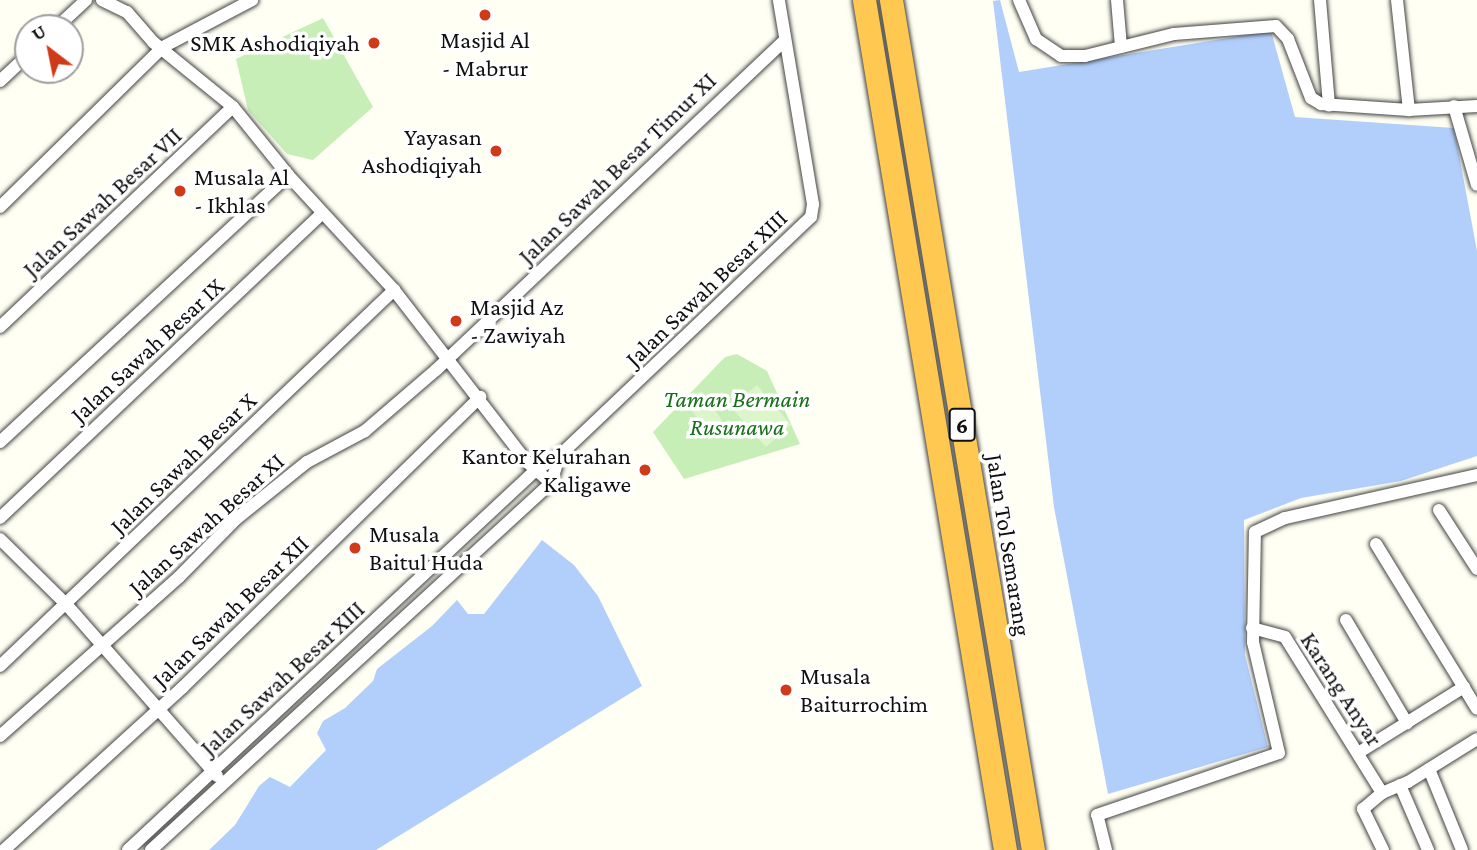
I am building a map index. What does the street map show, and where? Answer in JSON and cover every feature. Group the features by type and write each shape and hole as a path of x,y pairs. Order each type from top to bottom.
{"highway":[{"name":"6","path":"864,0 1005,850"},
{"name":"Jalan Tol Semarang","path":"891,0 1033,850"}],"street":[{"path":"71,14 86,0"},
{"path":"102,0 127,12 233,107 288,175 394,290 532,465 551,483"},
{"path":"0,206 163,47 251,0"},
{"path":"779,0 785,40"},
{"path":"1019,0 1036,39 1061,56 1121,47 1174,34 1276,26 1288,39 1311,98 1329,106 1409,110 1477,106"},
{"path":"1117,0 1121,47"},
{"path":"1320,0 1329,106"},
{"path":"1397,0 1409,110"},
{"name":"Jalan Sawah Besar XIII","path":"146,847 212,771 532,465 559,456 811,216 813,204 785,40"},
{"name":"Jalan Sawah Besar Timur XI","path":"449,357 785,40"},
{"path":"0,81 14,68"},
{"path":"1454,106 1477,185"},
{"name":"Jalan Sawah Besar VII","path":"0,327 233,107"},
{"path":"0,442 288,175"},
{"name":"Jalan Sawah Besar IX","path":"0,518 322,213"},
{"name":"Jalan Sawah Besar X","path":"0,666 394,290"},
{"name":"Jalan Sawah Besar XI","path":"0,736 179,577 236,519 307,463 365,431 449,357"},
{"name":"Jalan Sawah Besar XII","path":"4,850 157,710 481,397"},
{"name":"Jalan Sawah Besar XIII","path":"128,850 146,847 223,783 551,483 559,456"},
{"path":"1106,850 1097,815 1279,753 1252,628 1253,541 1263,526 1477,475"},
{"path":"1439,510 1477,569"},
{"path":"0,539 66,604 100,646 223,783"},
{"path":"1376,544 1477,709"},
{"path":"1346,620 1407,723"},
{"name":"Karang Anyar","path":"1252,628 1284,636 1382,793"},
{"path":"1358,754 1464,687"},
{"path":"1383,850 1363,809 1382,793 1429,769 1477,739"},
{"path":"1429,769 1462,850"},
{"path":"1400,785 1428,850"}],"green space":[{"path":"323,18 373,107 313,160 287,154 248,110 236,59"},
{"name":"Taman Bermain Rusunawa","path":"737,354 767,371 800,444 684,479 653,432 725,357"},
{"path":"757,385 791,425 766,447 731,407"},
{"path":"701,391 722,420 707,431 686,403"}],"water":[{"path":"1000,0 1019,72 1271,31 1295,117 1454,128 1477,251 1477,456 1401,481 1301,498 1244,520 1245,655 1268,747 1108,794 1054,507 993,1"},
{"path":"542,540 574,565 598,596 642,686 376,850 209,850 235,825 259,786 270,777 290,787 326,750 317,733 323,721 345,708 373,681 377,669 432,626 457,600 468,614 484,614"}],"place":[{"name":"Masjid Al - Mabrur","path":"485,15"},
{"name":"SMK Ashodiqiyah","path":"374,43"},
{"name":"Yayasan Ashodiqiyah","path":"496,151"},
{"name":"Musala Al - Ikhlas","path":"180,191"},
{"name":"Masjid Az - Zawiyah","path":"456,321"},
{"name":"Kantor Kelurahan Kaligawe","path":"645,470"},
{"name":"Musala Baitul Huda","path":"355,548"},
{"name":"Musala Baiturrochim","path":"786,690"}]}
